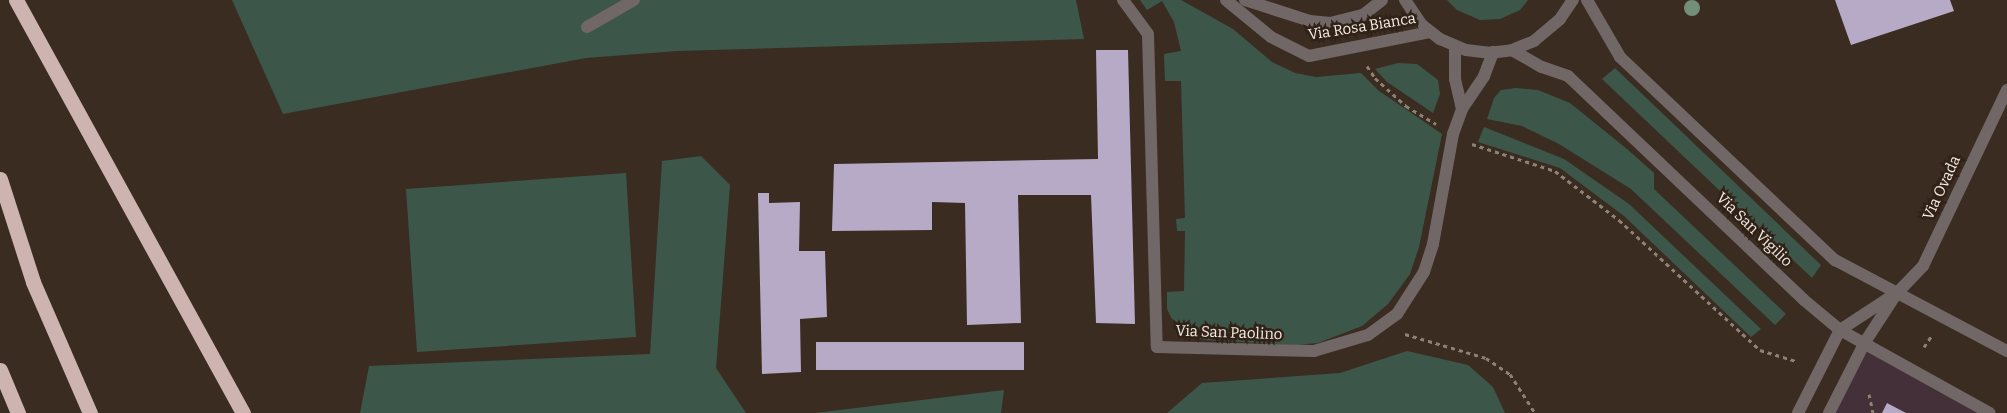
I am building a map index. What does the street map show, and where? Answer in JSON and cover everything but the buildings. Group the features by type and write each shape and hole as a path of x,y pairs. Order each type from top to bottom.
{"highway":[{"path":"16,0 243,413"},
{"path":"0,180 33,282 90,413"},
{"path":"0,370 18,413"}],"street":[{"path":"587,27 634,0"},
{"name":"Via San Paolino","path":"1123,0 1148,34 1157,347 1314,351 1368,335 1397,314 1424,272 1433,244 1453,134 1462,109 1484,76 1493,52"},
{"name":"Via Rosa Bianca","path":"1226,0 1271,37 1309,56 1430,32"},
{"name":"Via Rosa Bianca","path":"1245,0 1310,21 1330,23 1363,15 1382,0"},
{"path":"1405,0 1430,32 1455,47 1493,52 1512,50 1543,35 1560,19 1573,0"},
{"path":"1587,0 1620,58 1835,260 2007,351"},
{"path":"1455,47 1456,79 1462,109"},
{"name":"Via San Vigilio","path":"1512,50 1542,67 1568,76 1804,300 1840,330 1865,342 1990,413"},
{"name":"Via Ovada","path":"1896,293 1923,266 2007,90"},
{"path":"1798,413 1840,330 1896,293"},
{"path":"1829,413 1865,342 1896,293"}],"path":[{"path":"1368,66 1375,78 1406,106 1442,128"},
{"path":"1476,147 1555,171 1620,220 1760,350 1796,361"},
{"path":"1381,326 1486,358 1510,374 1535,413"},
{"path":"1924,347 1932,335"},
{"path":"1870,394 1873,413"}],"shaded area":[{"path":"1865,342 1990,413 1829,413"}],"green space":[{"path":"232,0 1076,0 1084,39 677,51 586,58 283,114"},
{"path":"1140,0 1181,0 1233,29 1272,62 1295,73 1316,77 1361,73 1379,91 1442,134 1419,247 1410,274 1388,304 1362,326 1318,343 1296,345 1205,340 1184,335 1174,323 1167,309 1167,292 1184,291 1185,231 1177,231 1176,219 1185,218 1181,81 1165,81 1164,54 1181,51 1174,22 1162,1 1147,10"},
{"path":"1447,0 1528,0 1520,10 1500,19 1480,20 1457,10"},
{"path":"1398,63 1417,64 1438,80 1440,94 1433,113 1387,82 1375,69"},
{"path":"1615,68 1821,265 1812,278 1602,79"},
{"path":"1516,88 1538,90 1570,103 1627,149 1654,173 1654,189 1786,314 1775,325 1631,189 1559,144 1522,126 1487,119 1494,98 1501,90"},
{"path":"1484,127 1564,159 1629,204 1761,329 1751,337 1624,216 1560,168 1478,142"},
{"path":"701,156 730,185 716,368 746,413 360,413 369,366 650,354 662,161"},
{"path":"626,173 636,337 417,352 406,189"},
{"path":"1407,351 1468,365 1493,387 1505,413 1167,413 1202,383 1340,373"},
{"path":"1004,390 1001,413 815,413"}]}
